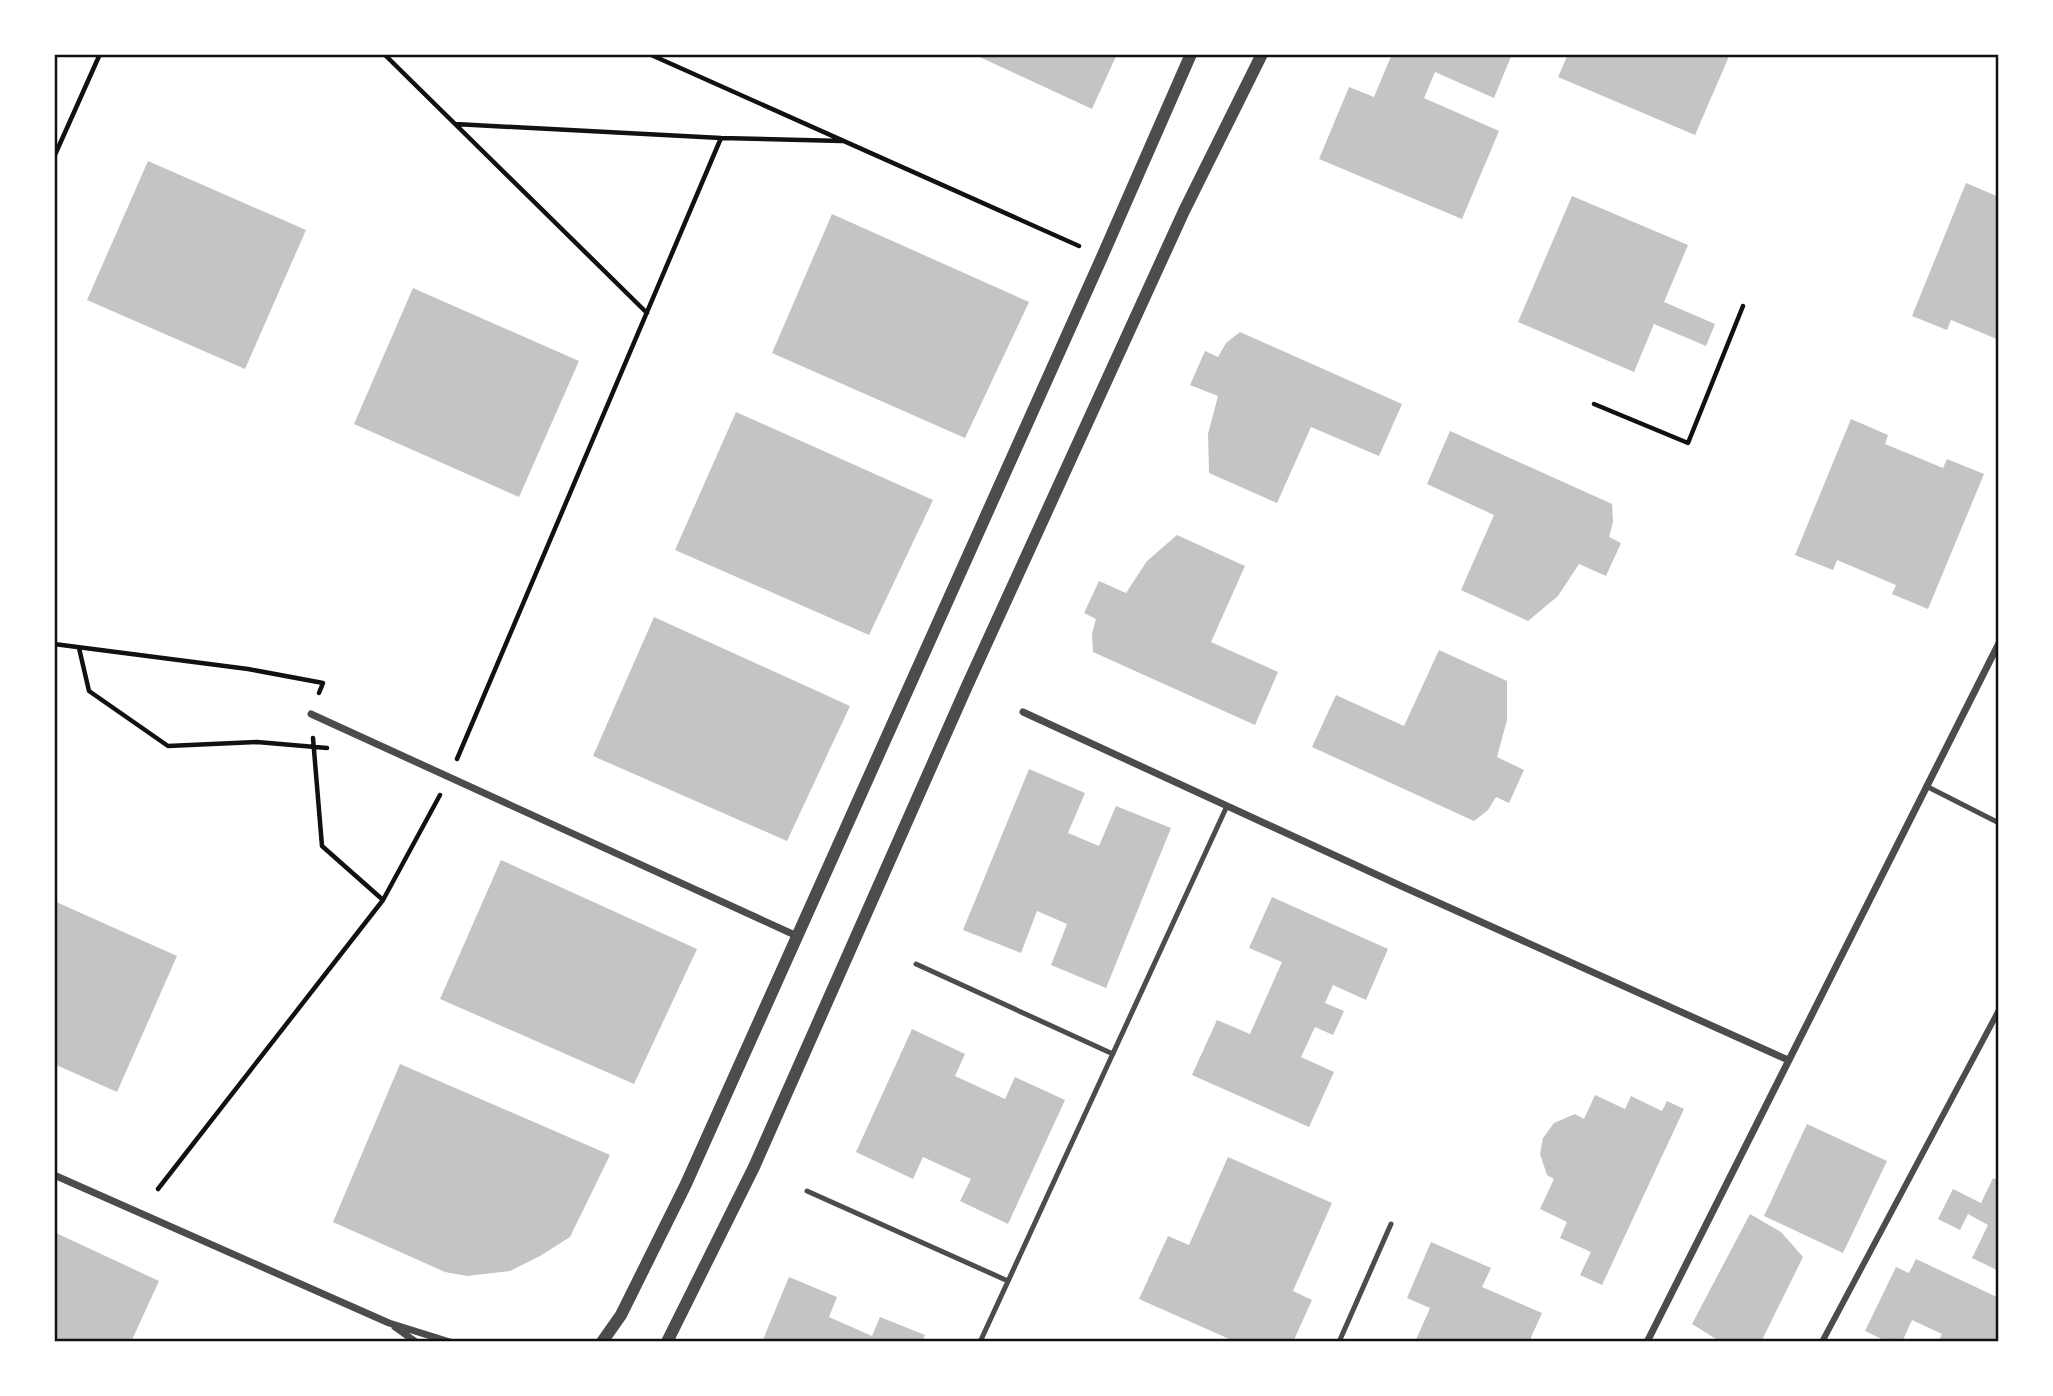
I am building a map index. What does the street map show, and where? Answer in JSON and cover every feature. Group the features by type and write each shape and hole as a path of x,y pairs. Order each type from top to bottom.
{"street":[{"path":"602,1342 621,1315 686,1184 1191,54"},
{"path":"667,1342 754,1167 973,674 1150,286 1262,54"},
{"path":"1647,1342 1999,643"},
{"path":"1023,712 1788,1060"},
{"path":"311,714 797,936"},
{"path":"1822,1342 1999,1010"},
{"path":"54,1175 388,1323 450,1342"},
{"path":"388,1323 416,1342"}],"lane":[{"path":"1926,786 1999,822"},
{"path":"980,1342 1227,806"},
{"path":"916,964 1113,1054"},
{"path":"807,1191 1008,1281"},
{"path":"1339,1342 1391,1224"}],"path":[{"path":"54,157 100,54"},
{"path":"384,54 647,313"},
{"path":"649,54 1102,257"},
{"path":"455,124 847,142"},
{"path":"158,1189 383,900 450,776 721,138"},
{"path":"1594,404 1688,443 1743,306"},
{"path":"54,644 248,669 323,683 311,714 321,846 383,900"},
{"path":"79,648 89,691 168,746 257,743 338,749"}],"building":[{"path":"973,54 1117,54 1092,109"},
{"path":"1392,54 1512,54 1494,98 1435,72 1424,98 1499,131 1462,219 1319,159 1349,87 1374,97"},
{"path":"1568,54 1730,54 1695,135 1558,77"},
{"path":"148,161 306,230 245,369 87,300"},
{"path":"1966,183 1999,197 1999,340 1951,320 1947,330 1912,316"},
{"path":"1572,196 1688,245 1664,302 1715,324 1706,346 1654,324 1634,372 1518,322"},
{"path":"832,214 1029,302 965,438 772,353"},
{"path":"413,288 579,361 519,497 354,424"},
{"path":"1240,332 1402,404 1379,456 1311,427 1277,503 1209,473 1208,434 1218,396 1190,385 1205,351 1218,357 1226,343"},
{"path":"736,412 933,500 869,635 675,550"},
{"path":"1851,419 1888,435 1885,444 1943,468 1947,459 1984,474 1928,609 1892,594 1896,585 1837,560 1833,570 1795,555"},
{"path":"1450,431 1612,504 1613,522 1609,537 1621,543 1606,576 1579,564 1558,596 1528,621 1461,590 1494,515 1427,484"},
{"path":"1177,535 1245,566 1211,642 1278,672 1255,725 1093,652 1092,634 1096,619 1084,613 1099,581 1126,593 1147,561"},
{"path":"654,617 850,706 787,841 593,756"},
{"path":"1439,650 1507,681 1507,720 1497,757 1524,770 1509,803 1496,797 1488,810 1474,821 1312,747 1336,695 1404,726"},
{"path":"1029,769 1085,793 1068,833 1099,846 1116,806 1171,828 1106,988 1051,965 1067,924 1037,911 1021,953 963,930"},
{"path":"501,860 697,949 634,1084 440,999"},
{"path":"1272,897 1388,949 1366,1000 1333,985 1325,1003 1344,1011 1333,1035 1315,1027 1301,1057 1334,1072 1309,1127 1192,1075 1217,1020 1250,1034 1282,962 1249,948"},
{"path":"54,901 177,956 117,1092 54,1064"},
{"path":"912,1029 965,1054 955,1076 1005,1099 1015,1077 1065,1100 1008,1224 960,1201 971,1179 923,1157 913,1179 856,1152"},
{"path":"400,1064 610,1155 570,1237 510,1271 467,1276 445,1272 333,1222"},
{"path":"1595,1095 1625,1109 1631,1096 1662,1111 1667,1101 1684,1109 1602,1285 1580,1275 1591,1252 1560,1238 1567,1222 1540,1209 1554,1179 1547,1175 1540,1154 1543,1138 1554,1123 1575,1114 1584,1119"},
{"path":"1807,1124 1887,1161 1843,1253 1764,1216"},
{"path":"1228,1157 1332,1203 1293,1291 1312,1300 1293,1342 1236,1342 1139,1299 1168,1236 1189,1245"},
{"path":"1993,1178 1999,1181 1999,1271 1972,1258 1988,1225 1968,1214 1960,1230 1938,1219 1953,1189 1981,1203"},
{"path":"1750,1214 1781,1232 1803,1257 1761,1342 1721,1342 1692,1324"},
{"path":"54,1232 159,1281 131,1342 54,1342"},
{"path":"1431,1242 1491,1268 1482,1287 1542,1313 1529,1342 1415,1342 1430,1308 1407,1298"},
{"path":"1916,1259 1999,1298 1999,1342 1938,1342 1942,1334 1912,1320 1902,1342 1888,1342 1865,1331 1896,1267 1909,1273"},
{"path":"789,1277 837,1297 829,1317 872,1336 880,1317 925,1335 922,1342 762,1342"}]}
